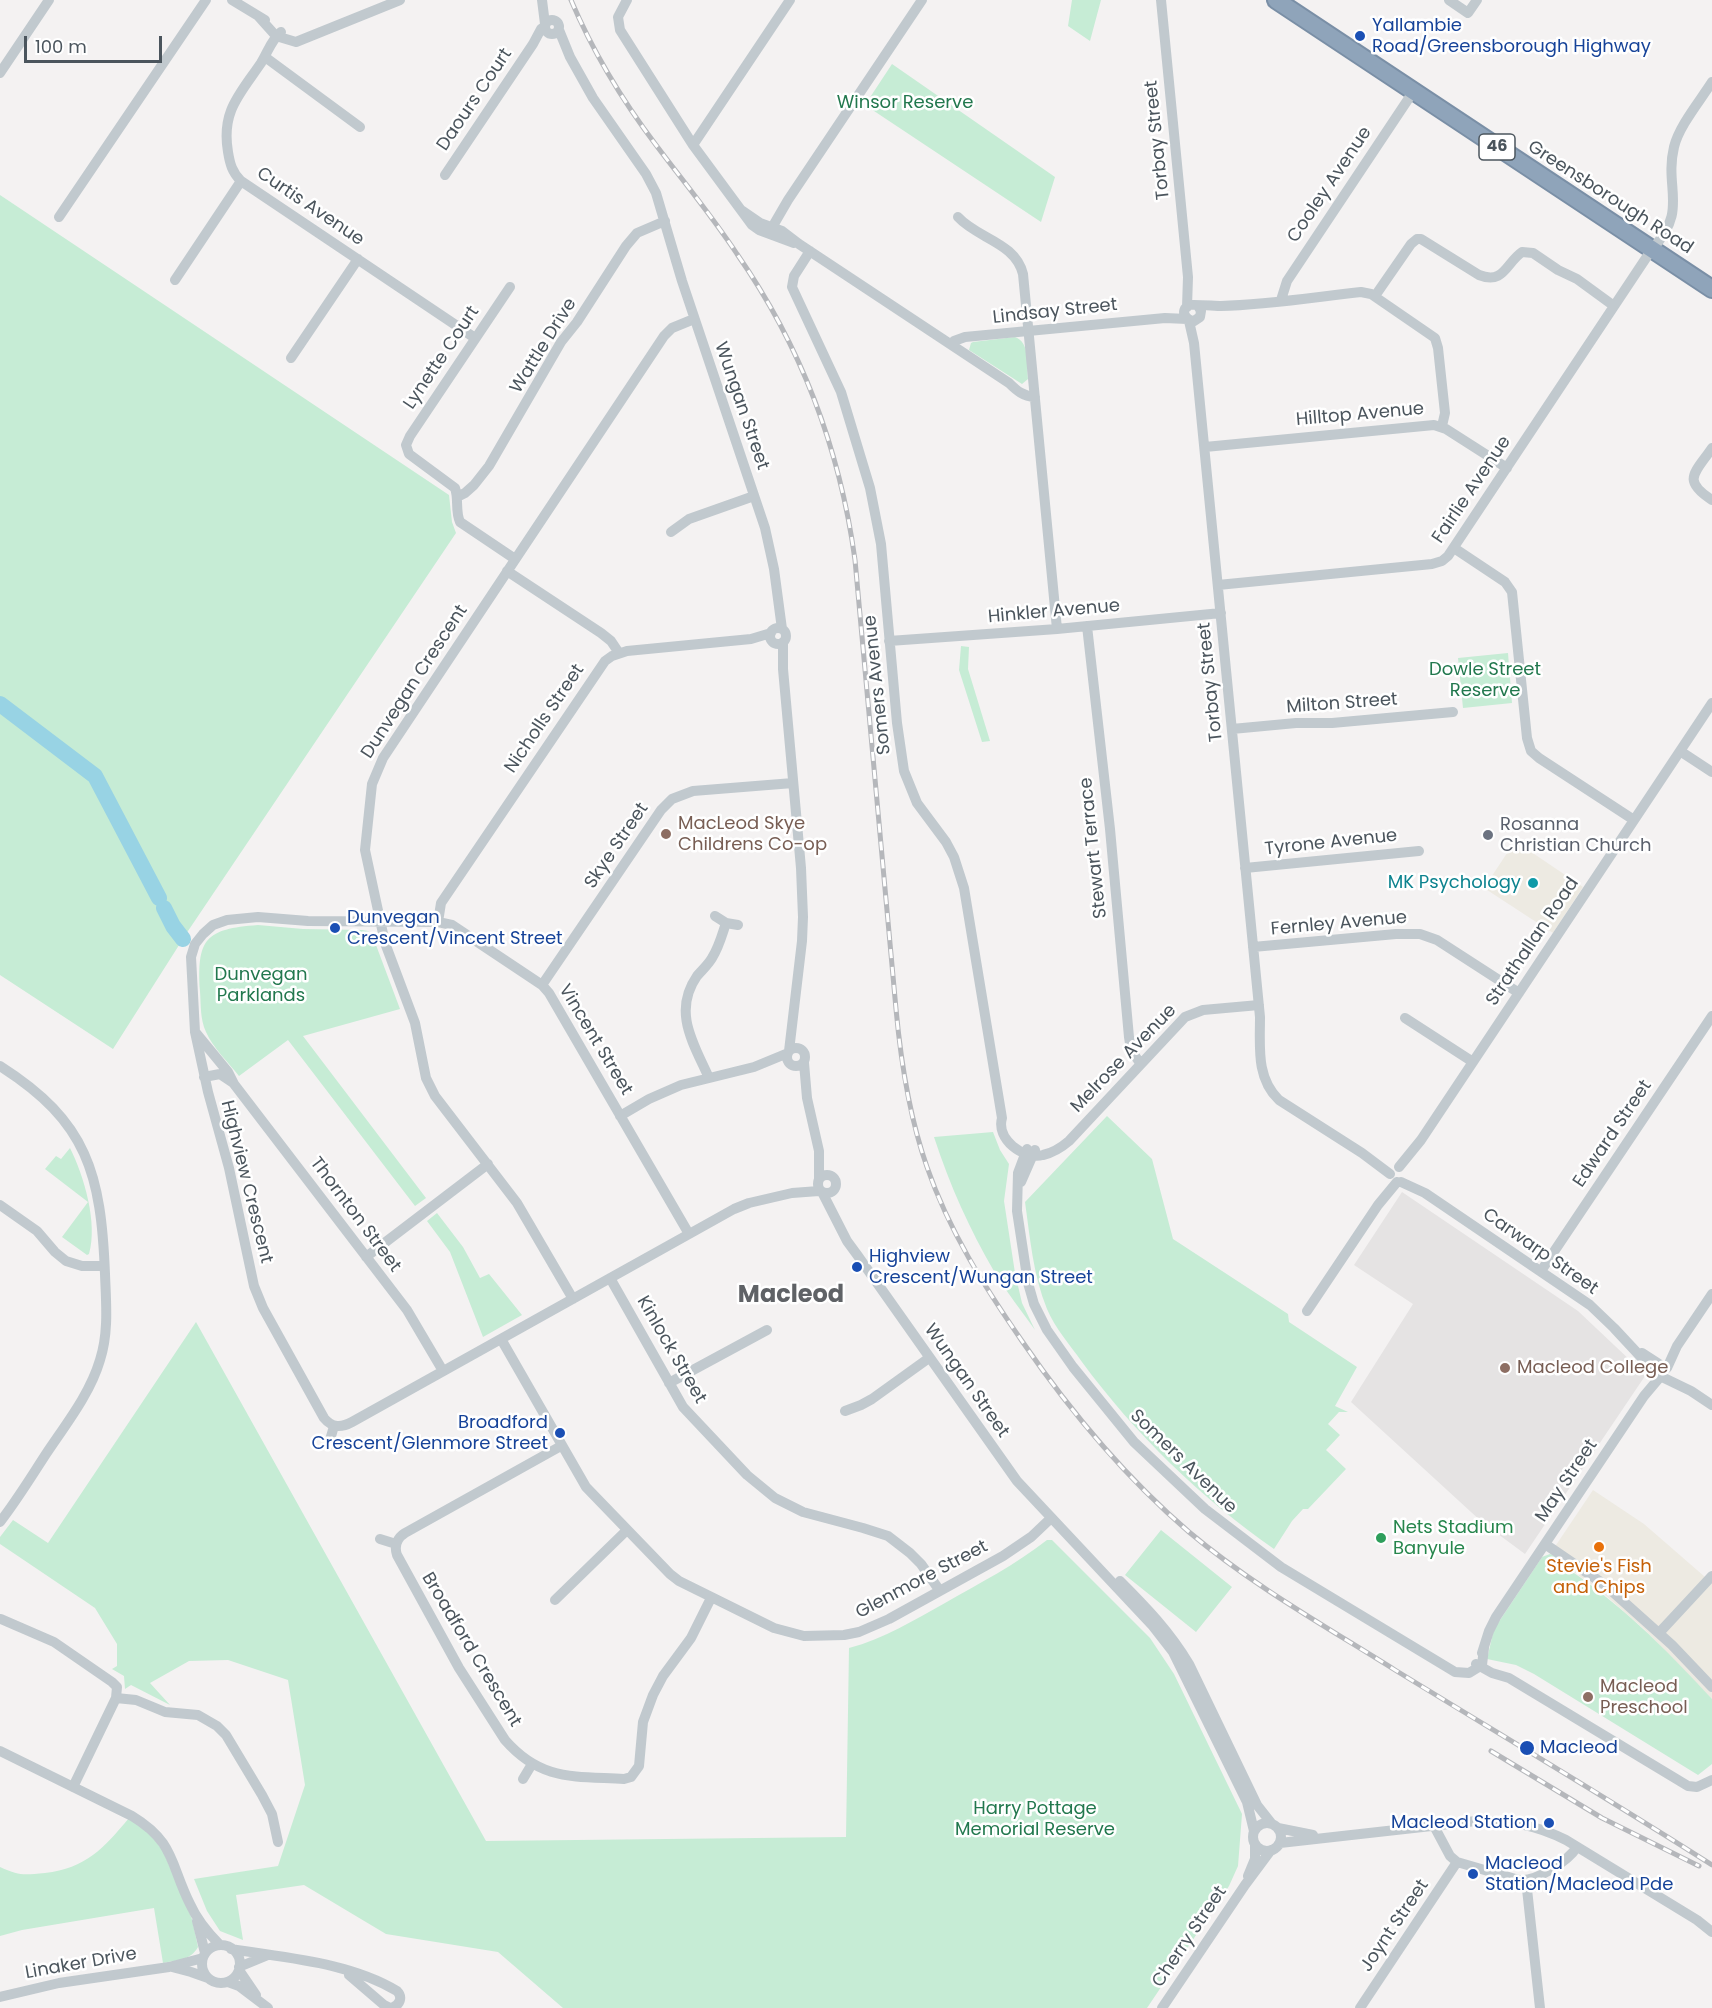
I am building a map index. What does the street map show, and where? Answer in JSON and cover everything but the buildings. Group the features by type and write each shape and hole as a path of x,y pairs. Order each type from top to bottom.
{"highway":[{"name":"Greensborough Road","path":"1276,0 1712,289"}],"street":[{"path":"0,73 48,0"},
{"path":"59,217 206,0"},
{"path":"232,0 248,4 259,17 271,23 279,35 308,37 400,0"},
{"name":"Wungan Street","path":"543,0 550,28 570,57 606,119 646,174 656,193 694,319 770,546 777,602 776,636 783,669 801,868 803,917 790,1059 807,1098"},
{"path":"627,0 618,17 620,30 693,145 752,225 771,230 799,244 1009,383 1034,392"},
{"path":"693,145 790,0"},
{"path":"771,230 788,200 922,0"},
{"name":"Torbay Street","path":"1161,0 1245,868 1260,1017 1269,1080"},
{"path":"1449,0 1468,13 1477,0"},
{"name":"Daours Court","path":"445,175 533,44 550,28"},
{"name":"Curtis Avenue","path":"279,35 236,100 226,124 230,165 236,176 476,338"},
{"path":"265,57 360,127"},
{"name":"Fairlie Avenue","path":"1218,585 1432,564 1445,559 1614,306 1666,233 1673,213 1674,147 1678,136 1712,82"},
{"name":"Cooley Avenue","path":"1281,300 1287,281 1413,92"},
{"path":"175,280 241,181"},
{"path":"958,217 964,224 998,242 1016,258 1023,274 1057,629"},
{"name":"Wattle Drive","path":"457,496 465,493 474,485 489,466 561,342 577,322 626,246 637,233 665,221"},
{"path":"1442,426 1444,412 1435,338 1375,296 1411,244 1417,239 1475,273 1490,278 1497,277 1504,272 1522,252 1533,253 1558,270 1583,282 1614,306"},
{"name":"Somers Avenue","path":"810,252 792,279 792,287 841,392 861,454 878,528 897,723 904,771 917,803 946,842 954,857 964,888 1002,1118 1012,1136 1030,1151 1018,1188 1017,1211 1028,1283 1034,1305 1047,1330 1073,1367 1134,1442 1188,1494 1266,1556 1448,1668 1479,1666"},
{"path":"291,358 358,259"},
{"name":"Lynette Court","path":"457,496 452,484 414,458 407,448 410,436 510,287"},
{"name":"Lindsay Street","path":"951,344 965,338 1165,318 1223,306 1361,292 1375,296"},
{"name":"Dunvegan Crescent","path":"573,1299 525,1215 435,1096 426,1078 415,1023 380,921 368,869 365,842 374,775 383,758 664,336 672,328 694,319"},
{"name":"Hilltop Avenue","path":"1204,447 1430,425 1442,426 1507,468"},
{"path":"1712,448 1694,479 1696,489 1712,500"},
{"path":"457,496 457,516 460,522 515,559"},
{"path":"671,532 689,519 754,496"},
{"path":"1454,548 1511,588 1527,738 1531,751 1634,820"},
{"path":"507,571 601,633 611,641 619,653 776,636"},
{"name":"Hinkler Avenue","path":"890,641 1057,629 1221,613"},
{"name":"Stewart Terrace","path":"1087,626 1111,841 1129,1037 1131,1050 1140,1063"},
{"name":"Nicholls Street","path":"438,922 441,903 595,674 605,661 619,653"},
{"name":"Strathallan Road","path":"1307,1311 1712,703"},
{"name":"Milton Street","path":"1232,729 1454,712"},
{"path":"1680,751 1712,772"},
{"name":"Skye Street","path":"542,986 661,810 672,799 693,791 793,783"},
{"name":"Tyrone Avenue","path":"1245,868 1419,851"},
{"path":"714,916 726,923 738,925"},
{"name":"Vincent Street","path":"207,929 227,920 258,917 300,921 438,922 452,926 542,986 553,999 689,1234"},
{"path":"709,1078 688,1031 686,1006 692,984 716,952 726,923"},
{"name":"Highview Crescent","path":"207,929 195,944 191,957 195,1032 257,1294 324,1418 334,1426"},
{"name":"Fernley Avenue","path":"1253,947 1396,934 1420,934 1445,945 1519,993"},
{"name":"Melrose Avenue","path":"1030,1151 1056,1149 1069,1141 1140,1063 1191,1014 1203,1010 1259,1005"},
{"name":"Edward Street","path":"1541,1271 1712,1016"},
{"path":"1405,1018 1473,1062"},
{"name":"Wungan Street","path":"792,1020 806,1057 804,1062 807,1098 819,1151 819,1186 839,1225 858,1256 1017,1481 1152,1624 1173,1652 1247,1802 1254,1831"},
{"name":"Thornton Street","path":"195,1032 228,1072 234,1084 412,1318 443,1371"},
{"path":"620,1116 667,1090 790,1059 797,1048 802,1050"},
{"path":"202,1062 216,1057"},
{"path":"790,1059 797,1067 804,1062"},
{"path":"0,1066 48,1101 76,1136 88,1163 100,1211 105,1332 101,1358 92,1381 0,1522"},
{"path":"204,1077 220,1074 234,1084"},
{"name":"Carwarp Street","path":"1269,1080 1287,1097 1590,1305 1631,1346 1660,1370 1712,1405"},
{"name":"Wungan Street","path":"819,1151 832,1176"},
{"path":"366,1257 488,1164"},
{"path":"824,1175 832,1176 836,1184 834,1190 827,1194 819,1186 824,1175"},
{"path":"330,1440 334,1426 344,1426 352,1422 741,1205 819,1186"},
{"name":"Wungan Street","path":"834,1190 839,1225"},
{"path":"0,1205 37,1231 66,1261 82,1266 104,1266"},
{"name":"Kinlock Street","path":"610,1278 680,1402 692,1418 761,1488 803,1512 870,1529 888,1536 916,1559 940,1591"},
{"name":"May Street","path":"1479,1666 1489,1631 1496,1617 1712,1294"},
{"path":"669,1383 767,1330"},
{"name":"Glenmore Street","path":"501,1339 586,1487 670,1574 693,1589 774,1628 815,1637 844,1635 872,1627 1017,1548 1051,1518"},
{"path":"845,1410 872,1399 929,1358"},
{"path":"381,1539 396,1544 405,1533 561,1446"},
{"path":"555,1600 627,1530"},
{"name":"Broadford Crescent","path":"396,1544 397,1556 474,1692 505,1740 532,1764 550,1773 563,1776 624,1779 635,1774 639,1766 643,1722 652,1695 691,1638 711,1598"},
{"path":"1545,1544 1605,1584 1659,1633 1712,1687"},
{"name":"Wungan Street","path":"1079,1546 1119,1580 1156,1618 1178,1645 1257,1805 1275,1826"},
{"path":"1659,1633 1712,1576"},
{"path":"2,1619 64,1648 115,1685 118,1691 73,1786"},
{"path":"1479,1666 1490,1678 1520,1685 1688,1786 1696,1787 1712,1780"},
{"path":"116,1698 136,1700 165,1712 198,1715 218,1726 226,1735 272,1814 278,1842"},
{"path":"0,1751 132,1816 158,1836 174,1862 196,1916 220,1945"},
{"path":"523,1779 532,1764"},
{"path":"1335,1837 1301,1833 1264,1823 1254,1831 1253,1840 1262,1850 1335,1837 1476,1821 1515,1822 1554,1834 1697,1920 1712,1932"},
{"path":"1275,1826 1281,1835 1275,1846"},
{"path":"1434,1826 1450,1856 1457,1862 1526,1880 1538,1876 1571,1855 1577,1847"},
{"name":"Cherry Street","path":"1245,1885 1254,1859 1255,1844"},
{"name":"Cherry Street","path":"1162,2008 1245,1885 1275,1846"},
{"name":"Joynt Street","path":"1360,2008 1457,1862"},
{"path":"1526,1880 1540,2008"},
{"path":"196,1916 204,1955 202,1969 208,1978 218,1983 228,1982 239,1986 263,2004"},
{"path":"204,1955 214,1946 220,1945 231,1949 307,1960 341,1969 397,1991 400,2001 391,2008 384,2005 341,1969"},
{"path":"228,1982 236,1975 239,1968 238,1957 231,1949"},
{"name":"Linaker Drive","path":"0,1997 59,1983 169,1967 204,1955"},
{"path":"239,1968 268,1955"},
{"name":"Linaker Drive","path":"169,1967 208,1978"},
{"path":"239,1968 263,2004"}],"shaded area":[{"path":"1515,841 1583,887 1553,933 1484,888"},
{"name":"Macleod College","path":"1402,1192 1578,1311 1645,1376 1525,1554 1483,1523 1351,1402 1413,1304 1354,1265"},
{"path":"1593,1490 1644,1524 1712,1583 1712,1699 1644,1629 1597,1588 1550,1554"}],"green space":[{"path":"1072,0 1101,0 1090,41 1068,26"},
{"name":"Winsor Reserve","path":"892,64 1055,177 1041,222 865,105"},
{"path":"0,195 449,495 452,522 456,533 188,931 113,1049 0,975"},
{"path":"1015,337 1023,344 1027,355 1028,379 1022,384 969,350 973,342"},
{"path":"961,646 969,647 968,669 990,741 982,742 959,670"},
{"name":"Dowle Street Reserve","path":"1508,653 1512,703 1463,708 1458,658"},
{"name":"Dunvegan Parklands","path":"258,925 303,929 362,930 368,931 373,937 400,1009 303,1036 426,1198 415,1206 288,1040 239,1076 209,1038 203,1022 201,1007 199,973 203,948 216,934 240,927"},
{"path":"1107,1116 1152,1159 1173,1239 1288,1314 1289,1322 1357,1367 1335,1406 1348,1412 1339,1412 1328,1424 1340,1435 1326,1450 1346,1469 1308,1509 1303,1509 1292,1521 1274,1549 1195,1486 1147,1439 1102,1389 1058,1330 1047,1309 1035,1269 1025,1202"},
{"path":"993,1132 1009,1164 1004,1201 1015,1273 1022,1303 1035,1330 1000,1280 977,1240 953,1190 934,1137"},
{"path":"70,1148 85,1186 91,1214 91,1242 87,1255 62,1237 88,1202 45,1169 56,1156 61,1159"},
{"path":"437,1213 463,1247 480,1278 489,1274 522,1315 483,1337 450,1252 427,1221"},
{"name":"Harry Pottage Memorial Reserve","path":"196,1322 486,1841 846,1837 849,1648 874,1640 910,1622 997,1573 1047,1540 1052,1540 1150,1638 1174,1674 1242,1814 1238,1866 1229,1886 1147,2008 563,2008 498,1952 386,1934 304,1885 236,1895 243,1940 220,1931 207,1911 194,1879 278,1866 305,1785 288,1680 228,1660 189,1661 150,1683 170,1705 131,1685 125,1689 124,1676 112,1669 117,1666 117,1644 95,1608 0,1544 0,1537 13,1520 48,1543"},
{"path":"1161,1530 1232,1587 1196,1632 1125,1575"},
{"path":"1550,1554 1560,1559 1559,1563 1601,1593 1640,1626 1712,1699 1712,1764 1698,1775 1534,1674 1516,1665 1487,1659 1494,1629 1542,1557"},
{"path":"129,1818 151,1835 163,1851 192,1919 198,1947 195,1952 183,1959 163,1963 154,1908 22,1930 0,1936 0,1867 26,1874 45,1873 72,1867 102,1848"}],"waterway":[{"path":"0,704 95,776 159,898"},
{"path":"164,908 183,939"}],"railway":[{"path":"571,0 599,57 631,111 718,226 760,289 799,362 828,439 848,519 855,560 896,1009 907,1089 915,1128 936,1191 981,1279 1040,1367 1099,1442 1142,1488 1189,1532 1238,1570 1316,1621 1712,1865"},
{"path":"1491,1751 1602,1818 1699,1866"}],"place":[{"name":"Yallambie Road/Greensborough Highway","path":"1360,36"},
{"name":"MacLeod Skye Childrens Co-op","path":"666,834"},
{"name":"Rosanna Christian Church","path":"1488,835"},
{"name":"MK Psychology","path":"1533,883"},
{"name":"Dunvegan Crescent/Vincent Street","path":"335,928"},
{"name":"Highview Crescent/Wungan Street","path":"857,1267"},
{"name":"Macleod College","path":"1505,1368"},
{"name":"Broadford Crescent/Glenmore Street","path":"560,1433"},
{"name":"Nets Stadium Banyule","path":"1381,1538"},
{"name":"Stevie's Fish and Chips","path":"1599,1547"},
{"name":"Macleod Preschool","path":"1588,1697"},
{"name":"Macleod","path":"1527,1748"},
{"name":"Macleod Station","path":"1549,1823"},
{"name":"Macleod Station/Macleod Pde","path":"1473,1874"}],"district":[{"name":"Macleod","path":"791,1296"}]}
